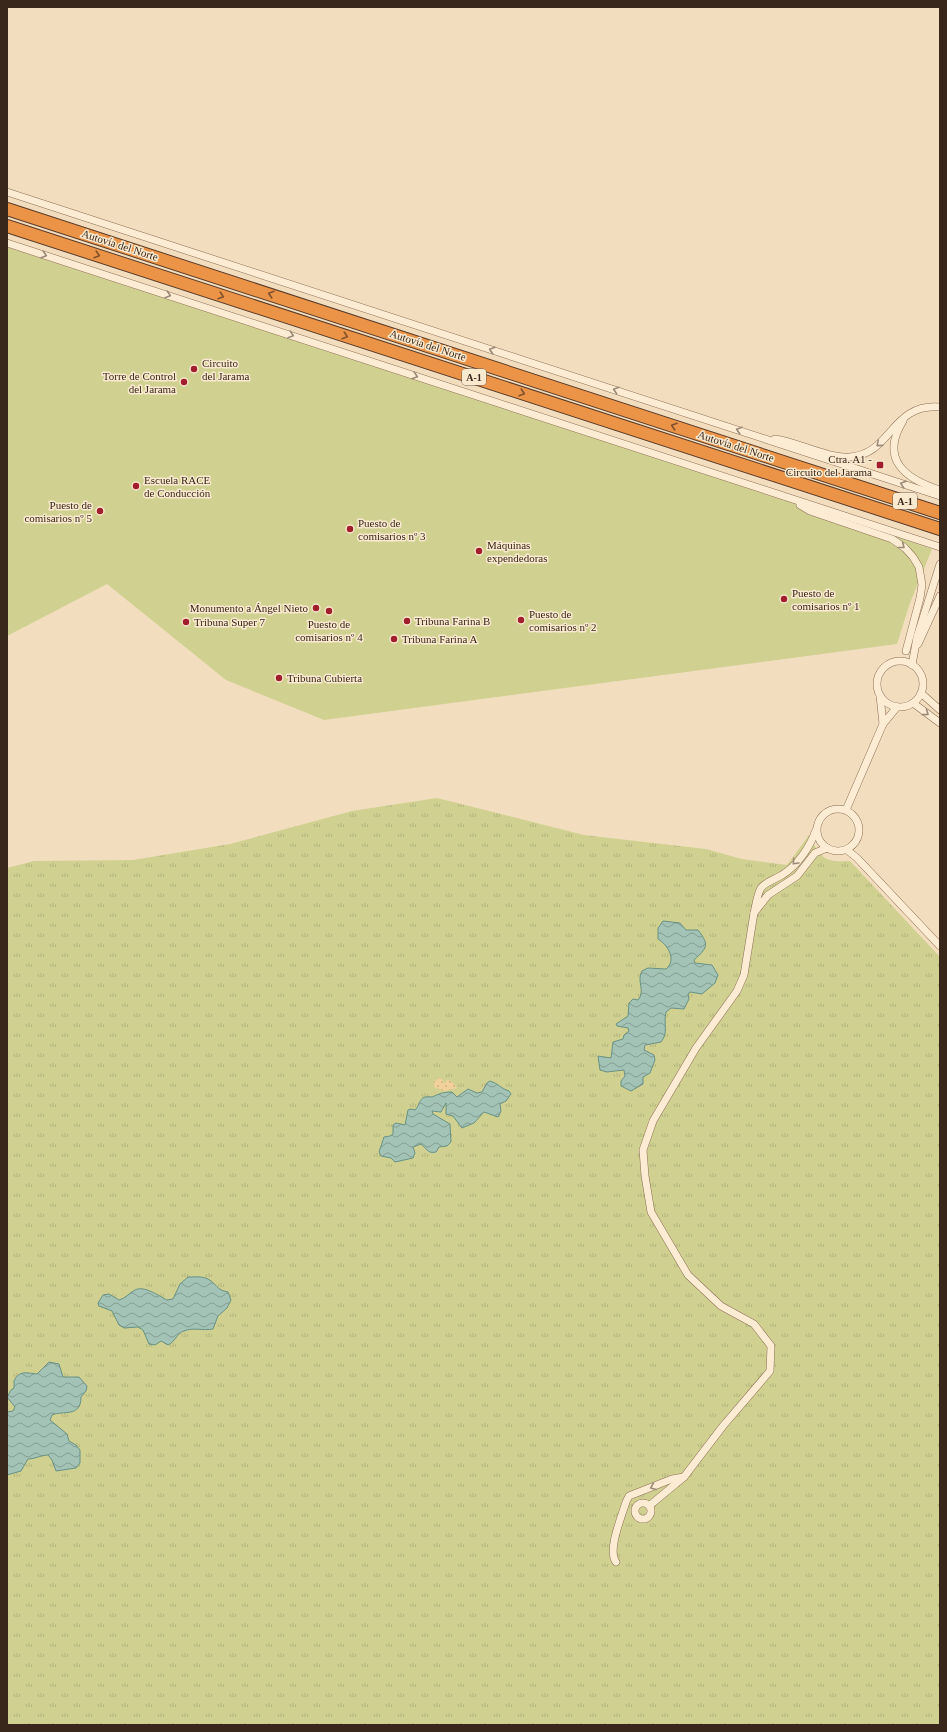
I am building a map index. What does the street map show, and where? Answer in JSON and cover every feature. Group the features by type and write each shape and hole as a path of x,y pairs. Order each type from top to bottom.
{"highway":[{"name":"Autovía del Norte","path":"7,209 940,513"},
{"name":"Autovía del Norte","path":"7,226 940,529"}],"street":[{"path":"7,192 940,496"},
{"path":"7,243 940,547"},
{"path":"756,436 791,441 839,456 850,457 862,455 874,449 884,440 896,422 906,416 925,407 940,407"},
{"path":"906,416 896,436 893,451 896,461 900,468 914,480 940,490"},
{"path":"789,498 810,511 892,539 905,548 913,557 919,568 922,585 906,651"},
{"path":"912,665 917,637 940,564"},
{"path":"915,652 940,596"},
{"path":"898,662 917,637"},
{"path":"846,810 883,724 898,707 913,703 921,693 923,685 922,677 912,665 898,662 892,663 881,671 877,683 882,707 883,724"},
{"path":"921,693 940,710"},
{"path":"879,694 884,701 898,707"},
{"path":"913,703 940,723"},
{"path":"649,1506 684,1477 723,1426 770,1371 771,1346 754,1324 721,1306 688,1275 651,1212 645,1176 643,1150 654,1121 692,1055 737,991 744,975 759,892 766,885 784,874 797,861 812,842 818,822 826,813 838,809 846,810 853,814 860,829 856,842 847,850 832,852 820,842 816,830"},
{"path":"754,913 768,895 797,876 815,853 827,848"},
{"path":"847,850 857,858 940,946"},
{"path":"766,885 770,888 768,895"},
{"path":"616,1562 613,1558 613,1549 629,1496 672,1479 684,1477"},
{"path":"626,1502 636,1507"},
{"path":"645,1503 651,1509 651,1514 647,1518 641,1519 637,1516 635,1510 636,1507 645,1503"}],"green space":[{"name":"Circuito del Jarama","path":"7,247 860,524 932,549 910,603 897,644 324,720 226,680 107,584 7,636"},
{"path":"437,798 584,835 706,849 742,859 787,865 809,835 816,849 824,857 834,861 850,861 940,957 940,1725 7,1725 7,868 34,861 133,860 230,844 352,811"}],"sand":[{"path":"439,1078 443,1080 444,1084 447,1080 451,1081 457,1088 444,1091 434,1087 434,1082"}],"water":[{"path":"663,921 680,923 686,930 698,930 704,939 705,946 702,952 694,960 695,963 712,965 718,975 715,983 702,994 690,992 688,994 689,999 684,1009 671,1008 666,1012 665,1035 661,1042 645,1045 644,1050 654,1055 655,1060 650,1073 643,1077 643,1084 631,1091 621,1086 621,1081 625,1076 624,1070 607,1072 600,1070 598,1056 611,1058 613,1042 623,1039 624,1035 629,1031 628,1028 617,1026 616,1024 628,1016 629,1003 633,999 638,1000 640,997 640,975 642,971 648,968 666,969 671,961 668,949 658,939 658,928"},
{"path":"490,1081 509,1091 511,1094 506,1101 500,1104 501,1111 498,1117 484,1112 474,1123 462,1128 453,1116 446,1114 446,1103 441,1112 432,1111 433,1114 450,1124 451,1142 447,1146 439,1147 436,1152 431,1152 421,1144 413,1147 415,1153 413,1158 395,1162 391,1158 381,1156 379,1152 384,1137 393,1134 393,1125 396,1123 405,1125 408,1110 415,1110 420,1100 424,1097 432,1097 441,1093 452,1092 457,1097 468,1089 477,1093 482,1092 487,1083"},
{"path":"188,1277 201,1277 208,1279 221,1290 228,1292 231,1300 227,1308 218,1316 213,1329 191,1329 184,1331 168,1345 161,1341 155,1345 149,1344 143,1330 138,1327 124,1328 119,1325 112,1311 99,1306 98,1303 103,1295 109,1294 119,1300 139,1289 147,1290 167,1300 173,1299 180,1284"},
{"path":"49,1362 59,1364 63,1377 79,1377 87,1386 86,1391 81,1397 80,1404 75,1411 52,1415 50,1420 67,1434 69,1441 76,1445 80,1450 80,1463 76,1468 56,1471 52,1460 48,1455 45,1455 28,1459 21,1471 7,1475 7,1412 13,1411 15,1407 7,1397 14,1388 14,1381 18,1375 24,1373 37,1374"}],"place":[{"name":"Circuito del Jarama","path":"194,369"},
{"name":"Torre de Control del Jarama","path":"184,382"},
{"name":"Ctra. A1 - Circuito del Jarama","path":"880,465"},
{"name":"Escuela RACE de Conducción","path":"136,486"},
{"name":"Puesto de comisarios nº 5","path":"100,511"},
{"name":"Puesto de comisarios nº 3","path":"350,529"},
{"name":"Máquinas expendedoras","path":"479,551"},
{"name":"Puesto de comisarios nº 1","path":"784,599"},
{"name":"Monumento a Ángel Nieto","path":"316,608"},
{"name":"Puesto de comisarios nº 4","path":"329,611"},
{"name":"Puesto de comisarios nº 2","path":"521,620"},
{"name":"Tribuna Farina B","path":"407,621"},
{"name":"Tribuna Super 7","path":"186,622"},
{"name":"Tribuna Farina A","path":"394,639"},
{"name":"Tribuna Cubierta","path":"279,678"}]}
